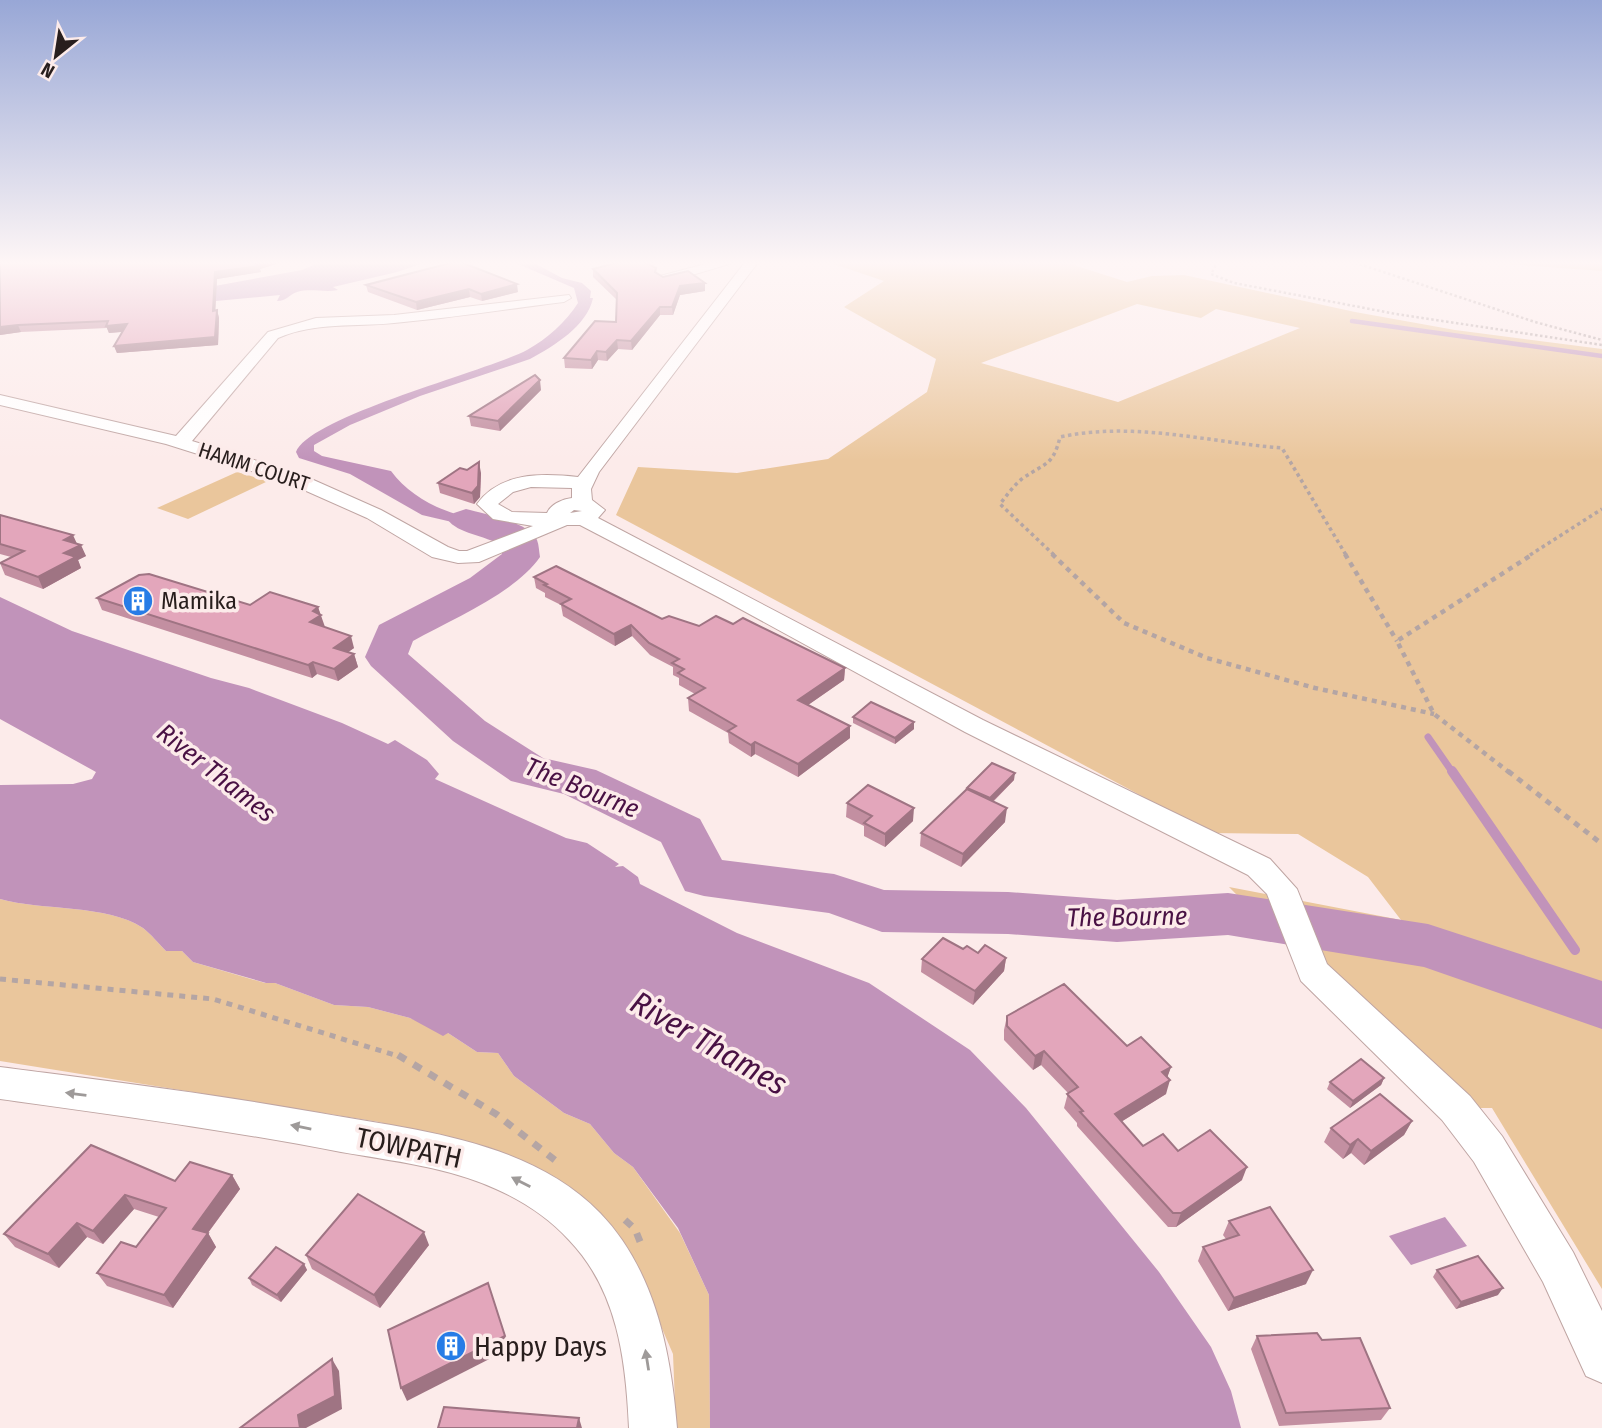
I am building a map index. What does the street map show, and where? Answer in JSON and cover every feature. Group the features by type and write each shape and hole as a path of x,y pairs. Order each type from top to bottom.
{"street":[{"path":"180,443 273,335 294,328"},
{"path":"494,546 530,536 575,508 590,471 703,328"},
{"name":"HAMM COURT","path":"0,401 180,443 314,486 374,514 440,552 471,557 494,546"},
{"path":"575,508 974,726 1259,867 1281,889 1313,972 1456,1108 1488,1149 1558,1267 1602,1360"},
{"name":"TOWPATH","path":"0,1083 257,1118 434,1152 478,1163 520,1181 561,1206 594,1238 623,1282 643,1336 651,1384 653,1428"}],"path":[{"path":"1487,328 1602,345"},
{"path":"1556,328 1602,340"},
{"path":"1434,714 1315,688 1207,658 1124,623 1000,504 1016,484 1044,469 1057,454 1060,437 1082,431 1164,431 1221,443 1282,449 1397,641 1434,714 1602,844"},
{"path":"1397,641 1602,509"}],"shaded area":[{"path":"881,328 1074,328 981,363 1118,402 1298,328 1442,328 1602,349 1602,1289 1492,1108 1456,1108 1313,972 1229,887 1401,920 1368,877 1298,834 1211,833 616,515 638,467 737,473 828,459 927,392 936,359"},
{"path":"237,472 268,481 188,519 157,508"},
{"path":"0,899 93,911 128,920 143,928 166,951 182,951 193,962 265,983 275,983 334,1005 368,1007 410,1018 448,1033 477,1052 498,1053 514,1076 564,1113 590,1124 614,1153 633,1167 680,1233 709,1295 710,1428 676,1428 673,1354 641,1280 507,1157 379,1122 0,1061"}],"water":[{"path":"575,328 530,359 420,396 350,425 314,445 314,451 322,456 391,471 405,487 432,505 463,516 503,525 523,537 508,542 502,536 482,529 422,515 350,474 299,458 296,452 308,438 332,424 402,395 506,359 534,346 556,330"},
{"name":"River Thames","path":"0,597 72,631 211,678 249,688 342,723 388,744 395,740 427,760 439,774 435,779 566,838 587,843 619,864 615,867 623,866 638,877 640,884 737,933 869,983 970,1050 1026,1108 1159,1272 1211,1347 1231,1391 1241,1428 710,1428 709,1295 678,1228 633,1167 614,1153 590,1124 564,1113 514,1076 498,1053 477,1052 448,1033 443,1036 410,1018 368,1007 334,1005 275,983 266,983 193,962 182,951 166,951 143,928 128,920 93,911 0,899 0,785 73,784 92,779 96,772 0,719"},
{"path":"1445,1217 1467,1246 1411,1265 1389,1236"}],"building":[{"path":"125,328 216,328 215,337 114,346"},
{"path":"589,328 642,328 631,341 617,340 606,352 597,351 591,360 564,358"},
{"path":"535,375 540,380 498,421 469,416"},
{"path":"479,462 478,486 472,493 438,483 460,468 467,470"},
{"path":"0,515 73,535 64,540 81,545 64,553 76,557 38,577 0,563 24,551 0,544"},
{"path":"556,566 662,619 669,616 699,626 716,616 733,624 743,618 845,668 798,700 850,726 798,764 755,742 751,745 728,731 736,726 688,698 705,688 678,673 684,669 672,663 679,659 649,643 631,625 614,634 561,604 571,599 534,577"},
{"path":"149,574 250,605 270,592 318,607 313,611 321,615 310,622 351,636 334,648 354,654 334,669 313,662 308,665 97,598 139,575"},
{"path":"871,702 914,722 895,738 853,717"},
{"path":"992,763 1015,773 990,798 967,788"},
{"path":"868,785 914,808 885,834 864,823 872,816 847,803"},
{"path":"967,789 1007,808 963,854 921,833"},
{"path":"943,938 963,949 967,946 978,953 985,945 1006,958 975,991 922,959"},
{"path":"1064,984 1127,1046 1141,1037 1171,1067 1162,1072 1170,1080 1115,1114 1143,1146 1163,1134 1178,1151 1210,1130 1247,1167 1181,1213 1173,1213 1080,1112 1083,1111 1067,1094 1078,1087 1044,1051 1035,1056 1007,1026 1007,1016"},
{"path":"1361,1059 1384,1078 1353,1101 1330,1082"},
{"path":"1380,1094 1412,1121 1371,1151 1358,1139 1350,1145 1331,1128"},
{"path":"91,1145 175,1181 190,1162 232,1175 193,1229 208,1233 164,1295 97,1273 121,1242 136,1247 166,1208 125,1195 93,1231 77,1223 48,1254 4,1234"},
{"path":"358,1194 424,1232 374,1295 306,1255"},
{"path":"1270,1207 1313,1270 1234,1298 1203,1247 1239,1235 1229,1221"},
{"path":"276,1247 304,1264 277,1295 249,1278"},
{"path":"1478,1256 1503,1288 1461,1302 1437,1270"},
{"name":"Happy Days","path":"488,1283 505,1336 401,1388 388,1330"},
{"path":"1317,1333 1322,1340 1360,1338 1390,1408 1286,1413 1257,1336"},
{"path":"332,1359 335,1396 298,1415 300,1428 240,1428"},
{"path":"444,1407 579,1418 577,1428 438,1428"}],"waterway":[{"path":"1399,328 1602,356"},
{"name":"The Bourne","path":"466,520 499,529 519,540 521,557 484,586 394,634 386,657 469,731 528,770 579,781 682,831 704,877 834,894 882,911 1008,913 1117,921 1228,914 1428,946 1602,1005"},
{"path":"1428,737 1453,773"},
{"path":"1452,771 1575,950"}],"place":[{"name":"Mamika","path":"138,601"},
{"name":"Happy Days","path":"451,1346"}]}
